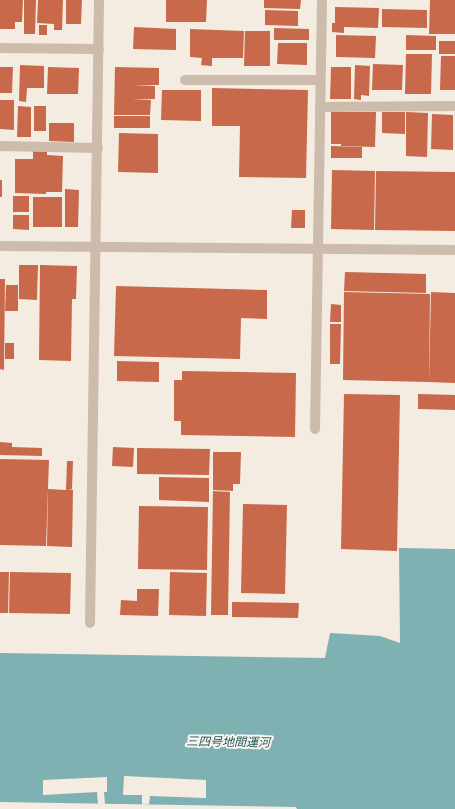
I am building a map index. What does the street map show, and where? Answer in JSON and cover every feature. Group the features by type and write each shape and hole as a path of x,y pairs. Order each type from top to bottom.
{"street":[{"path":"90,623 100,0"},
{"path":"315,429 322,0"},
{"path":"0,48 99,49"},
{"path":"185,80 320,80"},
{"path":"320,108 455,106"},
{"path":"0,146 98,148"},
{"path":"0,246 455,250"}],"water":[{"name":"三四号地間運河","path":"399,548 455,549 455,809 297,809 296,807 0,802 0,653 325,658 330,633 380,636 400,643"}],"pier":[{"path":"124,776 206,780 206,798 150,796 149,804 142,805 142,795 123,795"},
{"path":"107,777 107,792 104,792 105,804 98,804 97,792 43,795 43,780"}],"building":[{"path":"0,0 23,0 22,22 15,22 15,29 0,29"},
{"path":"24,0 36,0 35,34 24,34"},
{"path":"38,0 63,0 62,30 54,30 54,24 37,23"},
{"path":"66,0 82,0 81,24 66,24"},
{"path":"166,0 207,0 206,22 166,22"},
{"path":"264,0 301,0 300,9 264,8"},
{"path":"430,0 455,0 455,34 429,34"},
{"path":"335,7 379,8 378,28 344,27 344,33 332,32 332,23 335,23"},
{"path":"382,9 427,10 427,28 382,27"},
{"path":"265,10 298,11 298,26 265,25"},
{"path":"39,25 47,25 47,35 39,35"},
{"path":"134,27 176,29 176,50 133,49"},
{"path":"274,28 309,29 309,40 274,40"},
{"path":"190,29 244,31 243,58 212,58 212,66 201,65 202,58 190,57"},
{"path":"245,31 270,31 270,66 244,66"},
{"path":"336,35 376,36 375,58 336,57"},
{"path":"406,35 436,36 436,50 406,50"},
{"path":"439,41 455,41 455,54 439,54"},
{"path":"278,43 307,43 307,65 277,64"},
{"path":"406,54 432,54 431,94 405,94"},
{"path":"441,56 455,56 455,90 440,90"},
{"path":"373,64 403,65 402,90 372,90"},
{"path":"20,65 44,66 44,88 27,88 26,102 19,101"},
{"path":"355,65 370,66 369,96 361,95 361,100 354,99"},
{"path":"0,67 13,67 12,93 0,93"},
{"path":"48,67 79,68 78,94 47,94"},
{"path":"115,67 159,68 159,85 133,85 155,86 155,99 132,99 151,100 150,115 114,115"},
{"path":"331,67 351,67 351,99 330,99"},
{"path":"212,88 308,90 306,178 239,177 240,126 212,126"},
{"path":"162,90 201,90 201,121 161,120"},
{"path":"0,100 14,100 14,130 0,129"},
{"path":"18,106 31,107 31,137 17,137"},
{"path":"34,106 46,106 46,131 34,131"},
{"path":"331,112 376,112 375,147 341,146 341,144 331,144"},
{"path":"382,112 405,112 405,134 382,133"},
{"path":"406,112 428,113 427,157 406,156"},
{"path":"432,114 453,115 453,150 431,149"},
{"path":"114,116 150,116 150,128 114,128"},
{"path":"49,123 74,123 74,142 49,141"},
{"path":"119,133 158,134 158,173 118,172"},
{"path":"331,146 362,147 362,158 331,158"},
{"path":"33,151 47,152 47,155 63,156 62,192 46,192 46,194 15,193 15,159 33,159"},
{"path":"332,170 375,171 374,230 331,229"},
{"path":"376,171 455,172 455,231 375,230"},
{"path":"0,180 2,180 2,197 0,197"},
{"path":"65,189 79,190 78,227 65,227"},
{"path":"13,196 29,196 29,212 13,212"},
{"path":"33,197 62,197 62,227 33,227"},
{"path":"292,210 305,210 305,228 291,228"},
{"path":"13,215 29,215 29,230 13,229"},
{"path":"19,265 38,265 37,300 19,299"},
{"path":"40,265 77,266 76,299 72,299 71,361 39,360"},
{"path":"345,272 426,274 426,293 344,291"},
{"path":"0,279 5,279 4,370 0,369"},
{"path":"6,285 18,285 18,311 5,311"},
{"path":"116,286 267,290 267,319 241,318 240,359 114,356"},
{"path":"344,292 430,294 429,382 343,380"},
{"path":"431,292 455,293 455,383 429,382"},
{"path":"331,304 341,305 341,322 330,322"},
{"path":"330,324 341,324 340,364 330,364"},
{"path":"5,343 14,343 14,359 5,359"},
{"path":"117,361 159,362 159,382 117,381"},
{"path":"182,371 296,373 295,437 181,435 181,421 174,421 174,380 182,380"},
{"path":"344,394 400,395 397,551 341,549"},
{"path":"418,394 455,395 455,410 418,409"},
{"path":"0,442 12,443 12,447 42,448 42,456 0,455"},
{"path":"113,447 134,448 133,467 112,466"},
{"path":"137,448 210,449 209,475 137,474"},
{"path":"213,452 241,452 240,484 233,484 233,491 213,490"},
{"path":"0,459 49,460 46,546 0,545"},
{"path":"67,461 73,461 72,489 68,489 73,490 72,547 47,546 48,489 66,490"},
{"path":"159,477 209,478 209,502 159,500"},
{"path":"213,491 230,492 228,615 211,615"},
{"path":"243,504 287,505 285,594 241,593"},
{"path":"139,506 208,507 207,570 138,569"},
{"path":"0,572 9,572 8,613 0,613"},
{"path":"10,572 71,573 70,614 9,613"},
{"path":"170,572 207,573 206,616 169,615"},
{"path":"137,589 159,589 158,616 120,615 121,600 137,601"},
{"path":"232,602 299,603 298,618 232,617"}]}
